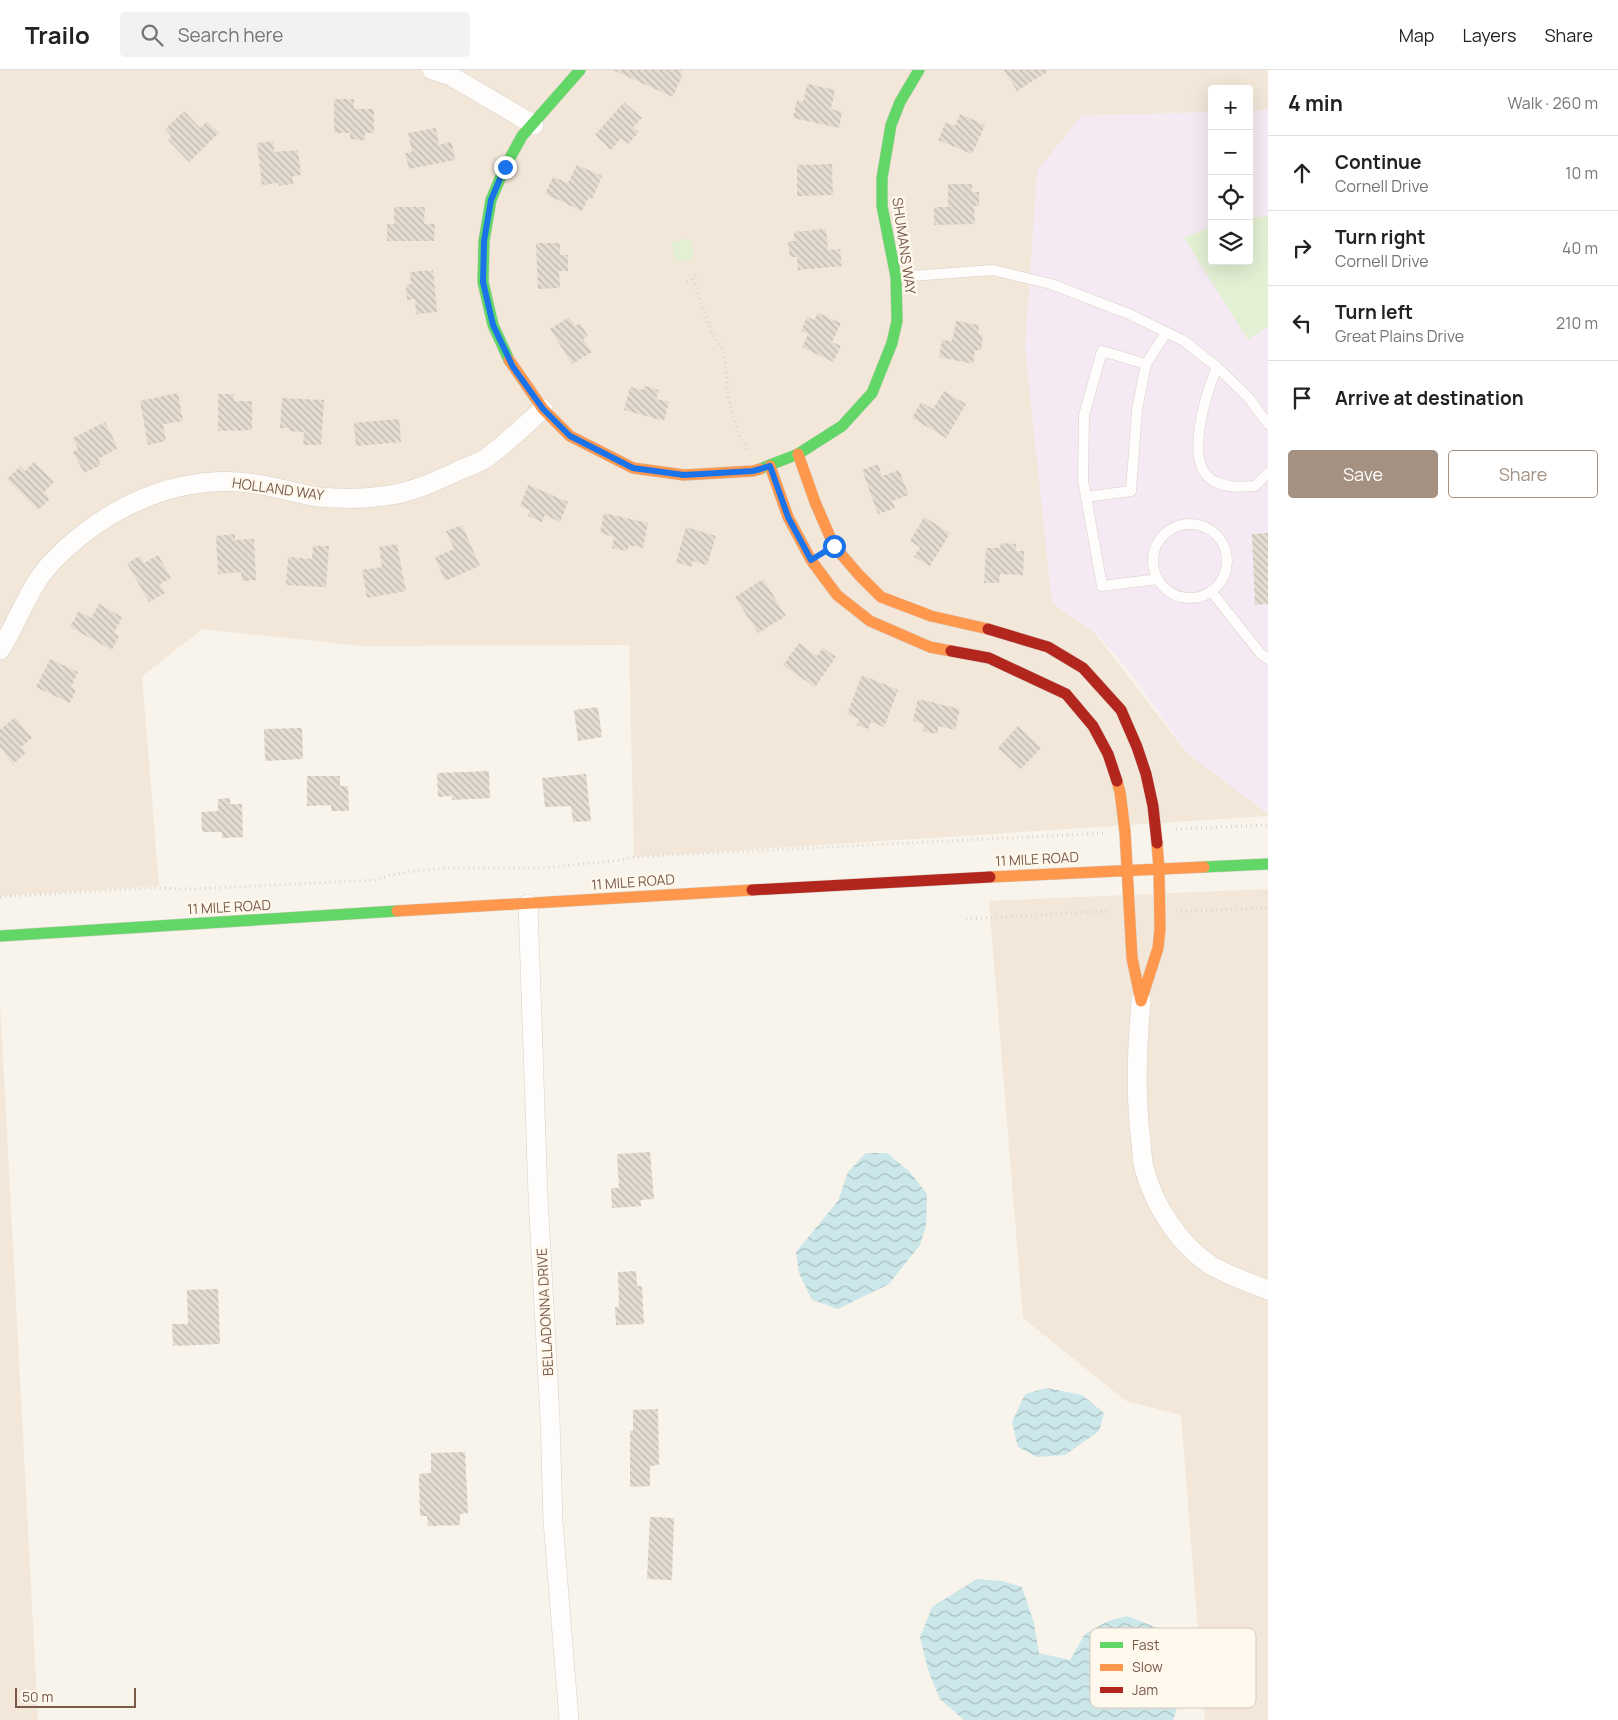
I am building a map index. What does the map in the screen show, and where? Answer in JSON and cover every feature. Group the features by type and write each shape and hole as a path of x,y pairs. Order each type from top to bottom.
{"street":[{"path":"432,70 451,76 534,125"},
{"name":"SHUMANS WAY","path":"580,70 534,125 522,136 505,167 491,200 484,241 483,282 493,325 513,367 543,409 570,436 633,468 684,475 753,471 798,454 842,426 872,393 892,343 897,321 896,277 882,206 882,178 886,149 900,102 919,70"},
{"name":"HOLLAND WAY","path":"0,650 34,588 50,564 97,523 126,505 153,494 213,481 257,484 319,496 352,498 384,496 414,490 488,458 543,409"},
{"path":"798,454 815,502 834,546 881,597 931,616 995,631 1048,647 1083,668 1121,710 1137,747 1154,806 1159,868 1160,929 1158,948 1141,1002 1136,1061 1138,1119 1144,1168 1163,1215 1188,1246 1211,1265 1236,1278 1268,1290"},
{"path":"770,466 788,517 811,560 837,595 870,621 930,647 989,658 1066,694 1094,726 1108,754 1120,792 1125,832 1132,958 1141,1002"},
{"path":"811,560 834,546"},
{"path":"870,621 881,597"},
{"path":"989,658 995,631"},
{"path":"1108,754 1137,747"},
{"name":"11 MILE ROAD","path":"0,936 806,886 1268,864"},
{"name":"BELLADONNA DRIVE","path":"528,904 538,1196 549,1398 553,1521 569,1720"}],"lane":[{"path":"896,277 993,270 1051,284 1129,314 1184,342 1217,366 1248,398 1268,424"},
{"path":"1086,497 1131,491 1137,410 1146,364 1166,333"},
{"path":"1146,364 1102,351 1084,416 1083,480 1102,586 1158,579"},
{"path":"1217,366 1207,390 1197,437 1200,466 1212,481 1232,488 1255,486 1268,472"},
{"path":"1198,524 1210,529 1219,537 1225,547 1228,560 1226,572 1220,583 1212,591 1200,596 1178,597 1158,579 1153,556 1157,544 1164,534 1174,527 1198,524"},
{"path":"1212,591 1260,653 1268,659"}],"path":[{"path":"687,282 696,276"},
{"path":"693,279 711,331 725,356 727,390 731,409 753,471"},
{"path":"1156,830 1268,825"},
{"path":"0,897 151,888 193,889 375,880 393,873 527,868 620,860 634,857 1125,832"}],"shaded area":[{"path":"0,70 1268,70 1268,110 1253,111 1253,85 1208,85 1208,112 1081,116 1052,603 1094,632 1187,753 1268,814 1268,816 634,857 629,645 361,646 203,629 142,676 159,886 0,896"},
{"path":"1268,110 1268,814 1187,753 1130,672 1095,632 1052,603 1025,348 1037,171 1081,116 1208,112 1208,265 1253,265 1253,111"},
{"path":"1268,889 1268,1720 1205,1720 1204,1708 1256,1708 1256,1628 1198,1628 1181,1415 1126,1401 1023,1318 989,901"},
{"path":"0,1001 38,1720 0,1720"}],"green space":[{"path":"1268,216 1268,326 1248,340 1184,238 1208,228 1208,265 1253,265 1253,218"},
{"path":"690,238 694,256 692,259 679,262 675,259 671,242"}],"water":[{"path":"866,1153 887,1153 909,1171 927,1194 926,1226 920,1245 889,1284 838,1309 812,1300 799,1273 796,1252 838,1201 848,1172"},
{"path":"1047,1388 1082,1395 1104,1413 1099,1431 1065,1455 1037,1457 1018,1447 1012,1422 1025,1394"},
{"path":"977,1579 1002,1581 1022,1587 1034,1623 1039,1653 1070,1660 1085,1634 1090,1631 1090,1708 1177,1708 1173,1720 964,1720 940,1699 928,1670 920,1637 932,1607"},
{"path":"1127,1616 1158,1628 1096,1628 1108,1621"}],"building":[{"path":"613,70 682,70 680,75 682,76 673,97"},
{"path":"1004,70 1050,70 1017,91"},
{"path":"807,84 835,90 831,109 842,112 839,128 793,118 797,100 803,102"},
{"path":"334,99 354,99 354,109 374,109 374,133 365,133 365,140 350,139 350,133 334,133"},
{"path":"624,102 642,118 633,127 639,132 628,144 621,138 611,150 595,135"},
{"path":"184,111 200,128 207,121 219,133 189,162 168,140 171,136 165,129"},
{"path":"960,114 985,125 972,154 938,140 946,122 955,126"},
{"path":"436,128 439,145 452,142 455,160 409,169 405,153 412,152 408,133"},
{"path":"273,141 274,152 298,150 301,175 293,176 293,184 279,186 279,183 262,185 257,143"},
{"path":"832,164 833,195 797,196 797,165"},
{"path":"577,165 602,176 592,199 589,197 582,211 545,194 553,177 568,183"},
{"path":"948,184 972,184 972,192 979,192 979,206 974,206 975,224 934,225 934,207 948,207"},
{"path":"394,207 425,207 424,224 435,224 434,241 387,241 387,224 394,224"},
{"path":"826,229 828,250 840,249 842,266 798,270 797,257 790,257 788,241 795,241 794,232"},
{"path":"536,243 560,243 560,255 568,255 568,271 559,271 560,288 538,289"},
{"path":"433,270 437,312 416,314 415,299 407,300 406,285 411,284 410,272"},
{"path":"818,313 841,323 832,342 841,346 833,362 802,347 808,334 801,331 807,317 814,320"},
{"path":"569,317 575,326 580,323 588,336 583,339 592,352 572,364 550,329"},
{"path":"956,321 979,325 978,334 983,335 981,350 975,350 973,364 939,357 942,340 952,341"},
{"path":"644,386 659,390 656,399 669,402 664,421 624,410 630,387 643,390"},
{"path":"944,391 966,404 946,438 912,418 921,402 933,409"},
{"path":"178,393 183,421 163,424 166,441 148,445 140,401"},
{"path":"218,394 234,394 234,401 252,401 252,430 218,431"},
{"path":"282,398 324,400 321,445 303,445 304,432 280,428"},
{"path":"399,419 401,442 356,446 354,423"},
{"path":"105,422 118,448 98,459 101,465 84,473 73,452 78,449 73,438"},
{"path":"34,462 54,482 44,492 50,499 38,510 7,479 20,466 25,471"},
{"path":"878,464 882,476 899,470 909,495 892,501 895,508 878,514 862,470"},
{"path":"528,485 568,502 560,522 545,515 542,522 528,516 530,510 520,506"},
{"path":"604,513 648,523 643,548 629,545 627,551 612,548 614,537 600,533"},
{"path":"924,517 950,533 930,566 914,557 920,547 910,541"},
{"path":"462,525 480,566 445,581 435,557 454,549 446,531"},
{"path":"686,527 716,536 707,565 693,561 691,567 676,562"},
{"path":"1268,533 1268,604 1255,605 1252,534"},
{"path":"235,534 235,540 254,539 256,580 242,581 241,572 218,574 216,536"},
{"path":"1001,543 1016,544 1016,551 1024,551 1023,575 1000,574 999,583 984,583 986,548 1000,548"},
{"path":"397,544 406,591 367,598 362,570 382,567 379,547"},
{"path":"313,546 329,546 326,587 286,585 288,557 312,559"},
{"path":"158,555 171,578 160,584 165,593 149,602 127,563 140,556 144,563"},
{"path":"763,579 786,616 758,633 735,597"},
{"path":"99,604 122,617 114,633 119,636 112,650 70,627 79,611 91,618"},
{"path":"799,643 817,656 823,648 836,657 815,687 783,665"},
{"path":"50,659 78,672 71,687 76,690 70,703 36,687"},
{"path":"862,675 898,690 884,727 871,722 868,729 857,725 859,719 847,714"},
{"path":"918,699 960,709 955,730 939,726 937,734 923,731 924,724 913,721"},
{"path":"598,707 602,737 578,741 574,710"},
{"path":"15,717 32,738 21,747 26,753 13,764 0,747 0,730"},
{"path":"1018,726 1041,748 1021,769 998,748"},
{"path":"302,728 303,759 265,761 264,729"},
{"path":"489,771 490,798 452,800 452,796 438,797 437,773"},
{"path":"586,774 591,821 573,822 571,806 545,807 542,778"},
{"path":"307,776 340,776 340,786 348,786 349,811 331,811 331,805 307,806"},
{"path":"230,798 230,804 242,804 243,837 222,838 222,832 202,832 201,812 218,811 218,799"},
{"path":"650,1152 654,1199 641,1200 641,1206 612,1208 611,1188 619,1188 617,1154"},
{"path":"636,1271 637,1286 642,1286 644,1324 616,1325 615,1307 619,1307 618,1272"},
{"path":"218,1289 220,1344 173,1346 172,1324 188,1324 187,1290"},
{"path":"658,1409 659,1465 650,1466 650,1486 630,1487 630,1431 633,1431 633,1410"},
{"path":"465,1452 468,1513 460,1514 460,1525 428,1526 427,1516 420,1516 419,1474 431,1473 431,1453"},
{"path":"650,1517 674,1518 672,1580 647,1579"}],"traffic: fast":[{"path":"509,360 493,325 483,282 484,241 491,200 505,167 522,136 580,70"},
{"path":"760,469 798,454 842,426 872,393 892,343 897,321 896,277 882,206 882,178 891,125 900,102 919,70"},
{"path":"1204,867 1268,864"},
{"path":"0,936 397,911"}],"traffic: slow":[{"path":"509,360 543,409 570,436 633,468 684,475 760,469"},
{"path":"798,454 815,502 834,546 881,597 931,616 988,629"},
{"path":"770,466 788,517 811,560 837,595 870,621 930,647 951,651"},
{"path":"1117,781 1125,832 1132,958 1141,1001 1158,948 1160,929 1157,843"},
{"path":"990,877 1204,867"},
{"path":"397,911 752,890"}],"traffic: jam":[{"path":"988,629 1048,647 1083,668 1121,710 1146,774 1153,806 1157,843"},
{"path":"951,651 989,658 1066,694 1093,726 1108,754 1117,781"},
{"path":"752,890 990,877"}],"route":[{"path":"505,167 491,200 484,241 483,282 493,325 513,367 543,409 570,436 633,468 684,475 753,471 770,466 788,517 811,560 834,546"}]}
